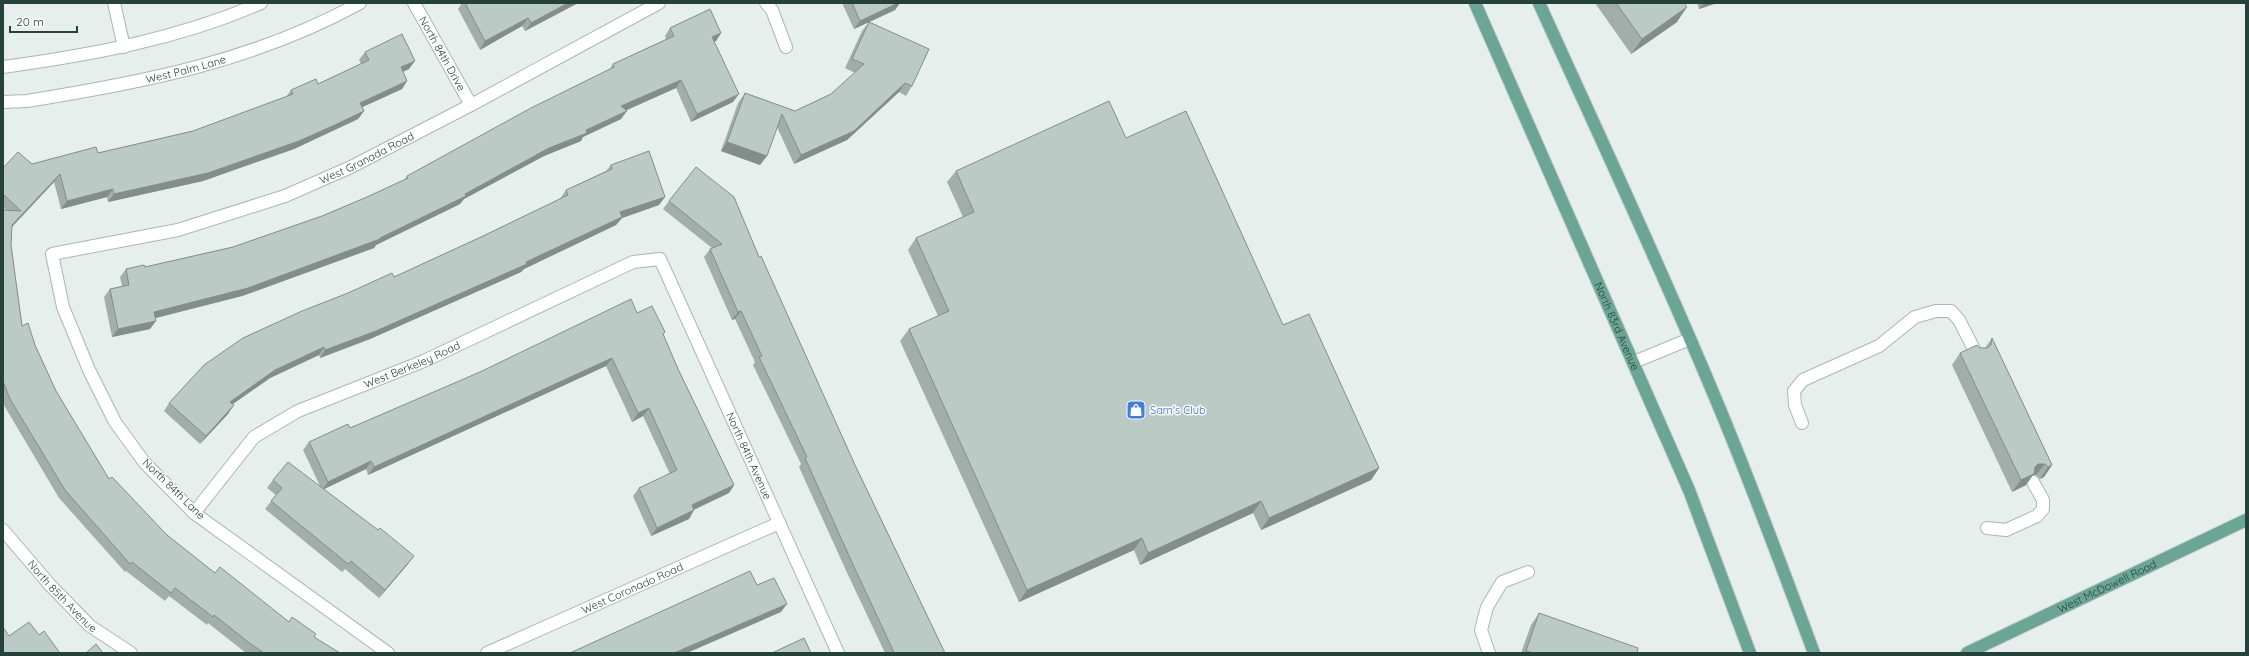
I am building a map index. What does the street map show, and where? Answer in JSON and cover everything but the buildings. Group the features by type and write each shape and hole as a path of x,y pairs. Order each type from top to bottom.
{"main road":[{"name":"North 83rd Avenue","path":"1475,3 1689,490 1750,653"},
{"path":"1539,3 1690,340 1758,503 1814,653"},
{"name":"West McDowell Road","path":"1967,653 2246,520"}],"street":[{"path":"114,3 124,46"},
{"path":"3,66 124,46 168,37 228,17 260,3"},
{"name":"West Palm Lane","path":"3,102 57,96 173,74 273,43 337,16 360,3"},
{"name":"North 84th Drive","path":"414,3 471,105"},
{"name":"West Granada Road","path":"52,254 178,230 285,196 350,167 471,105 659,3"},
{"path":"766,3 772,10 786,47"},
{"name":"North 84th Lane","path":"52,254 63,307 89,370 115,422 144,462 194,513 388,653"},
{"name":"West Berkeley Road","path":"194,513 254,437 298,410 424,361 633,262 660,259"},
{"name":"North 84th Avenue","path":"660,259 838,653"},
{"path":"1802,423 1795,405 1794,391 1803,380 1878,346 1915,318 1936,311 1951,311 1959,320 1976,353"},
{"path":"1634,362 1690,340"},
{"path":"1987,528 2006,530 2037,516 2043,509 2043,500 2033,482"},
{"name":"West Coronado Road","path":"487,653 778,523"},
{"name":"North 85th Avenue","path":"3,530 50,585 90,626 131,653"},
{"path":"1489,653 1481,630 1487,607 1502,582 1528,572"}],"place":[{"name":"Sam's Club","path":"1136,410"}]}
